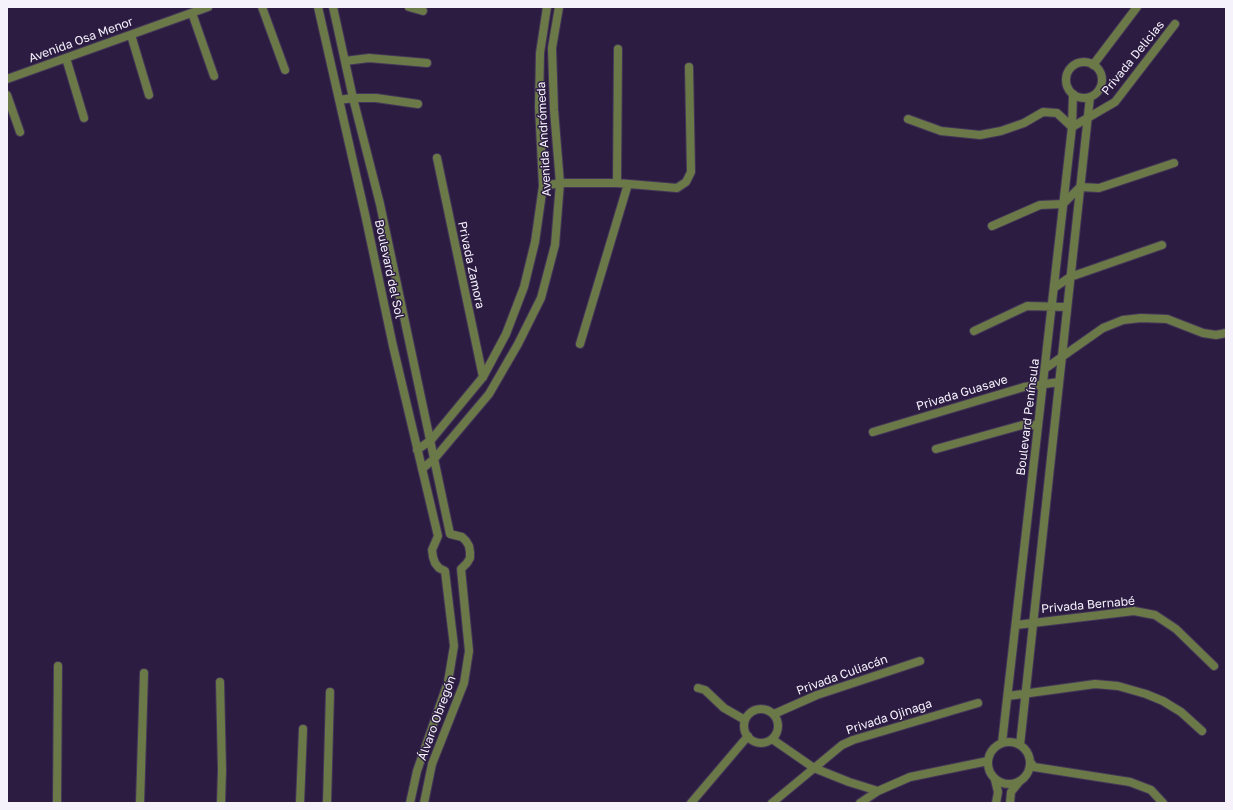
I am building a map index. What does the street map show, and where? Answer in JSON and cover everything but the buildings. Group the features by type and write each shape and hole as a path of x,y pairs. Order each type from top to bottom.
{"street":[{"name":"Avenida Osa Menor","path":"7,79 208,7"},
{"path":"262,7 285,70"},
{"name":"Boulevard del Sol","path":"318,7 417,450 438,536 432,550 432,557 439,568 445,571"},
{"name":"Boulevard del Sol","path":"333,7 353,98 380,204 450,534 462,537 469,546 470,558 461,569"},
{"path":"409,7 423,11"},
{"name":"Avenida Andrómeda","path":"417,450 431,440 483,377 506,334 524,287 534,242 542,186 539,107 540,53 547,7"},
{"name":"Avenida Andrómeda","path":"422,469 435,458 489,394 518,344 541,298 555,245 560,184 554,110 552,48 559,7"},
{"path":"1093,64 1137,7"},
{"path":"192,13 214,76"},
{"name":"Privada Delicias","path":"1072,127 1115,102 1176,24"},
{"path":"130,35 149,95"},
{"path":"617,183 618,49"},
{"path":"66,58 84,118"},
{"path":"345,61 369,58 427,63"},
{"path":"1082,62 1093,64 1101,73 1102,79 1099,90 1090,97 1078,97 1073,94 1067,84 1066,78 1068,72 1071,67 1082,62"},
{"path":"542,186 560,184 617,183 677,188 686,182 691,172 689,67"},
{"name":"Boulevard Península","path":"1002,744 1038,426 1046,368 1072,127 1073,94"},
{"path":"7,95 20,132"},
{"path":"1020,745 1090,97"},
{"path":"339,100 353,98 376,98 418,104"},
{"path":"908,119 941,132 980,135 1001,131 1024,123 1043,112 1057,113 1072,127"},
{"name":"Privada Zamora","path":"437,158 483,377"},
{"path":"992,226 1040,205 1063,204 1080,187 1099,188 1174,163"},
{"path":"580,344 628,184"},
{"path":"1054,288 1070,277 1162,245"},
{"path":"974,331 1027,306 1067,307"},
{"path":"1046,368 1103,328 1123,320 1141,318 1167,319 1203,333 1216,335 1226,333"},
{"name":"Privada Guasave","path":"874,432 1024,387 1059,382"},
{"path":"936,449 1026,424 1038,426"},
{"name":"Álvaro Obregón","path":"424,803 432,764 464,683 469,651 461,569"},
{"name":"Álvaro Obregón","path":"410,803 417,771 448,682 454,646 445,571"},
{"name":"Privada Bernabé","path":"1016,624 1134,611 1155,615 1176,629 1214,666"},
{"name":"Privada Culiacán","path":"774,714 817,695 920,660"},
{"path":"57,803 58,666"},
{"path":"140,803 144,673"},
{"path":"220,682 222,770 221,803"},
{"path":"1008,696 1095,684 1118,686 1146,694 1163,701 1181,712 1202,731"},
{"path":"698,688 705,690 724,708 745,720"},
{"path":"327,803 330,692"},
{"name":"Privada Ojinaga","path":"772,803 842,745 852,740 978,703"},
{"path":"764,709 774,714 777,719 778,730 772,739 768,742 762,743 757,742 748,736 744,726 745,720 752,711 764,709"},
{"path":"300,803 303,729"},
{"path":"691,803 748,736"},
{"path":"772,739 814,768 848,782 878,791"},
{"path":"996,803 998,792 995,780 988,768 988,761 994,748 1006,742 1020,745 1026,750 1031,763 1030,770 1026,776 1011,792 1010,803"},
{"path":"860,803 878,791 910,777 988,761"},
{"path":"1031,763 1034,767 1130,782 1151,790 1163,803"},
{"path":"995,780 1008,785 1019,782"}]}
